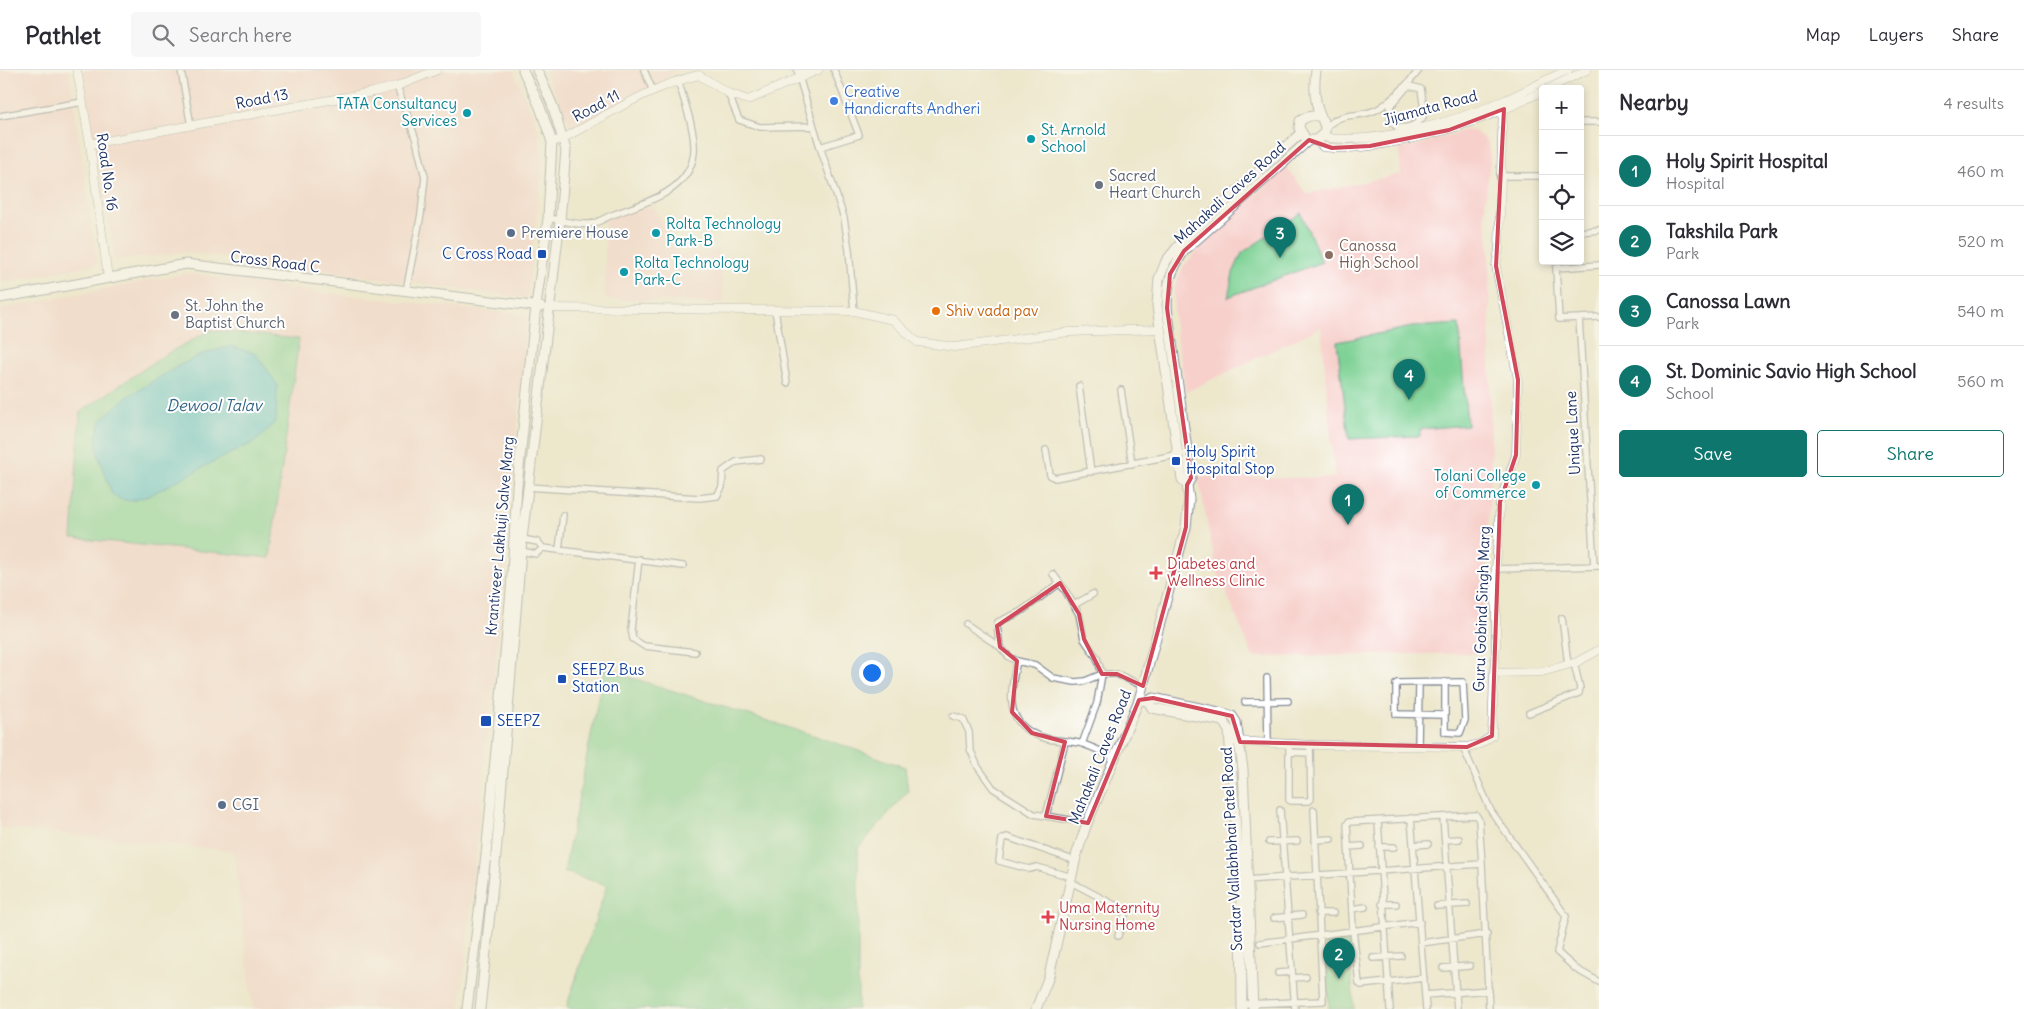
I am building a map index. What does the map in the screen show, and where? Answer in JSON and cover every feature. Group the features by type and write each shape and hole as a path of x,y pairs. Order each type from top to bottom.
{"main road":[{"name":"Krantiveer Lakhuji Salve Marg","path":"467,1009 486,855 510,597 517,486 536,306 548,218 552,142 540,107 523,70"},
{"name":"Krantiveer Lakhuji Salve Marg","path":"480,1009 496,855 527,487 560,220 566,150 552,104 537,70"},
{"path":"1315,139 1325,132 1326,127 1315,97 1316,70"},
{"path":"1304,119 1315,97"},
{"path":"1304,119 1316,115 1321,117"},
{"name":"Mahakali Caves Road","path":"1183,454 1167,308 1167,289 1170,274 1184,251 1315,139 1301,133 1299,128 1304,119"},
{"name":"Mahakali Caves Road","path":"1036,1009 1049,976 1071,879 1088,823 1116,758 1144,701 1143,686 1186,527 1189,499 1187,485 1191,478 1183,454 1160,329 1157,306 1159,279 1170,255 1184,239 1301,133"},
{"name":"Cross Road C","path":"0,298 186,264 549,308"},
{"name":"Sardar Vallabhbhai Patel Road","path":"1144,701 1153,698 1232,716 1239,729 1244,880 1242,1006"},
{"path":"1144,701 1152,708 1223,721 1229,731 1230,741"},
{"name":"Sardar Vallabhbhai Patel Road","path":"1230,741 1244,880 1253,1007"},
{"path":"486,855 496,855"}],"street":[{"name":"Road No. 16","path":"77,70 90,144 108,278"},
{"path":"181,70 191,126"},
{"name":"Road 13","path":"90,144 373,92 397,86 437,70"},
{"path":"644,70 653,91"},
{"path":"806,70 798,74 812,126 844,218 850,250 854,311"},
{"name":"Road 11","path":"552,142 562,139 653,91 678,80 699,76 728,93 748,100 798,74 818,70"},
{"path":"820,147 859,135 834,70"},
{"path":"1326,127 1335,119 1377,109 1390,103 1406,88 1414,86 1421,89 1424,110 1423,117 1414,125 1407,129 1397,127 1392,122 1390,103 1419,70"},
{"name":"Jijamata Road","path":"1315,139 1323,147 1370,146 1449,130 1570,72 1587,70"},
{"name":"Jijamata Road","path":"1552,85 1570,72"},
{"path":"548,218 593,224 602,218 654,199 674,188 686,175 693,161 693,130 678,80"},
{"path":"397,86 416,140 425,177 421,214 406,291"},
{"name":"Jijamata Road","path":"1315,139 1374,138 1407,129 1432,125 1503,105 1539,92"},
{"path":"728,93 739,120 760,127 812,126"},
{"path":"0,116 83,102"},
{"name":"Guru Gobind Singh Marg","path":"1230,741 1289,744 1310,749 1463,747 1480,744 1492,736 1496,646 1496,569 1500,502 1516,455 1518,380 1496,266 1499,249 1503,105"},
{"path":"1584,122 1599,122"},
{"path":"1500,176 1539,176"},
{"path":"1584,232 1599,230"},
{"path":"1599,265 1556,268 1558,319 1599,317"},
{"path":"549,308 854,311 894,320 917,342 955,347 1069,332 1160,329"},
{"path":"775,310 787,383"},
{"name":"Unique Lane","path":"1579,318 1596,566"},
{"path":"1079,386 1091,472"},
{"path":"1122,390 1132,464"},
{"path":"1046,450 1052,478 1183,454"},
{"path":"527,487 699,498 717,496 722,487 723,471 736,462 761,459"},
{"path":"559,550 563,515"},
{"path":"522,539 538,542 543,548 683,566"},
{"path":"521,551 536,554 543,548"},
{"path":"639,559 631,630 633,639 644,646 695,652"},
{"path":"1496,569 1596,566"},
{"path":"1053,574 1079,614 1084,639 1097,658 1102,674 1097,703 1082,744"},
{"path":"1000,647 998,622 1020,612 1060,583"},
{"path":"1074,605 1092,594"},
{"path":"1529,713 1579,693 1580,688 1571,663 1562,618"},
{"path":"966,624 1000,647 1010,657 1017,661 1035,665 1053,678 1075,682 1085,681 1102,674 1117,674 1143,686"},
{"path":"1494,674 1542,672 1571,663 1599,650"},
{"path":"1017,661 1013,685 1012,712 1020,725 1032,734 1082,744 1116,758"},
{"path":"1267,678 1268,742"},
{"path":"1445,682 1446,732 1460,733 1465,720 1464,684 1445,682 1396,684 1396,715 1445,714"},
{"path":"1418,683 1418,747"},
{"path":"1245,702 1288,701"},
{"path":"953,716 963,719 969,732 970,749 978,767 993,788 1034,814 1088,823"},
{"path":"1046,816 1065,742"},
{"path":"1289,744 1289,752 1289,800 1311,800 1310,749 1289,752"},
{"path":"1463,747 1491,811 1566,916 1557,952 1576,969 1599,982"},
{"path":"1280,810 1295,1006"},
{"path":"1242,1006 1295,1006 1323,1001 1314,810"},
{"path":"1424,978 1359,984 1353,930 1347,823 1443,816 1474,815 1478,817 1487,934 1489,1009"},
{"path":"1443,816 1457,1009"},
{"path":"1411,818 1426,1009"},
{"path":"1378,820 1383,926 1390,1009"},
{"path":"1076,861 1007,837 1002,839 999,861 1029,869 1036,867 1071,879 1126,911 1118,936"},
{"path":"1315,840 1331,839"},
{"path":"1445,840 1459,839"},
{"path":"1269,842 1297,841"},
{"path":"1414,845 1428,844"},
{"path":"1348,848 1362,846"},
{"path":"1379,847 1394,847"},
{"path":"1244,880 1482,864"},
{"path":"1382,904 1396,904"},
{"path":"1437,906 1467,904"},
{"path":"1352,909 1365,908"},
{"path":"1318,913 1334,913"},
{"path":"1274,918 1302,915"},
{"path":"1260,943 1420,922"},
{"path":"1421,943 1487,934"},
{"path":"1373,958 1401,956"},
{"path":"1442,968 1470,966"},
{"path":"1278,973 1306,977"},
{"path":"1425,994 1489,990"}],"highlighted area":[{"path":"1504,109 1496,266 1518,380 1516,455 1500,502 1492,736 1467,747 1240,742 1232,716 1153,698 1139,700 1088,823 1046,816 1065,742 1032,733 1012,712 1017,661 1000,647 997,626 1060,583 1079,614 1084,639 1102,674 1117,674 1143,686 1186,527 1187,485 1191,478 1167,308 1170,274 1184,251 1309,140 1332,148 1370,146 1449,130"}],"shaded area":[{"path":"0,70 69,70 97,264 0,283"},
{"path":"83,70 513,70 539,131 543,161 527,298 184,252 115,261"},
{"path":"544,70 677,70 650,90 572,130"},
{"path":"1465,130 1474,131 1486,140 1489,147 1490,160 1484,215 1489,242 1491,473 1481,653 1253,657 1217,571 1198,477 1335,478 1321,327 1186,392 1174,321 1174,288 1183,267 1211,235 1286,167 1307,194 1401,174 1399,149 1419,145"},
{"path":"653,206 679,254 718,250 724,303 605,299 605,218"},
{"name":"SEEPZ","path":"188,273 314,292 527,315 507,544 460,1009 253,1009 234,851 0,828 0,309"}],"green space":[{"path":"1301,213 1322,262 1228,297 1233,273 1242,253"},
{"path":"1459,324 1467,425 1420,429 1420,436 1349,439 1337,342 1412,327"},
{"path":"210,330 299,339 270,558 72,538 80,412 163,356"},
{"path":"604,669 822,738 905,767 908,791 858,848 858,1009 568,1009 567,1005 607,885 564,872"},
{"path":"1325,941 1349,942 1354,1009 1329,1009"}],"water":[{"name":"Dewool Talav","path":"231,346 256,354 277,384 276,420 268,430 255,442 148,496 131,501 120,499 112,494 98,454 96,436 101,420 124,399 178,366 203,354"}],"place":[{"name":"Creative Handicrafts Andheri","path":"834,101"},
{"name":"TATA Consultancy Services","path":"467,113"},
{"name":"St. Arnold School","path":"1031,139"},
{"name":"Sacred Heart Church","path":"1099,185"},
{"name":"Premiere House","path":"511,233"},
{"name":"Rolta Technology Park-B","path":"656,233"},
{"name":"C Cross Road","path":"542,254"},
{"name":"Canossa High School","path":"1329,255"},
{"name":"Canossa Lawn","path":"1280,258"},
{"name":"Rolta Technology Park-C","path":"624,272"},
{"name":"Shiv vada pav","path":"936,311"},
{"name":"St. John the Baptist Church","path":"175,315"},
{"name":"St. Dominic Savio High School","path":"1409,400"},
{"name":"Holy Spirit Hospital Stop","path":"1176,461"},
{"name":"Tolani College of Commerce","path":"1536,485"},
{"name":"Holy Spirit Hospital","path":"1348,525"},
{"name":"Diabetes and Wellness Clinic","path":"1156,573"},
{"name":"SEEPZ Bus Station","path":"562,679"},
{"name":"SEEPZ","path":"486,721"},
{"name":"CGI","path":"222,805"},
{"name":"Uma Maternity Nursing Home","path":"1048,917"},
{"name":"Takshila Park","path":"1339,979"}]}
